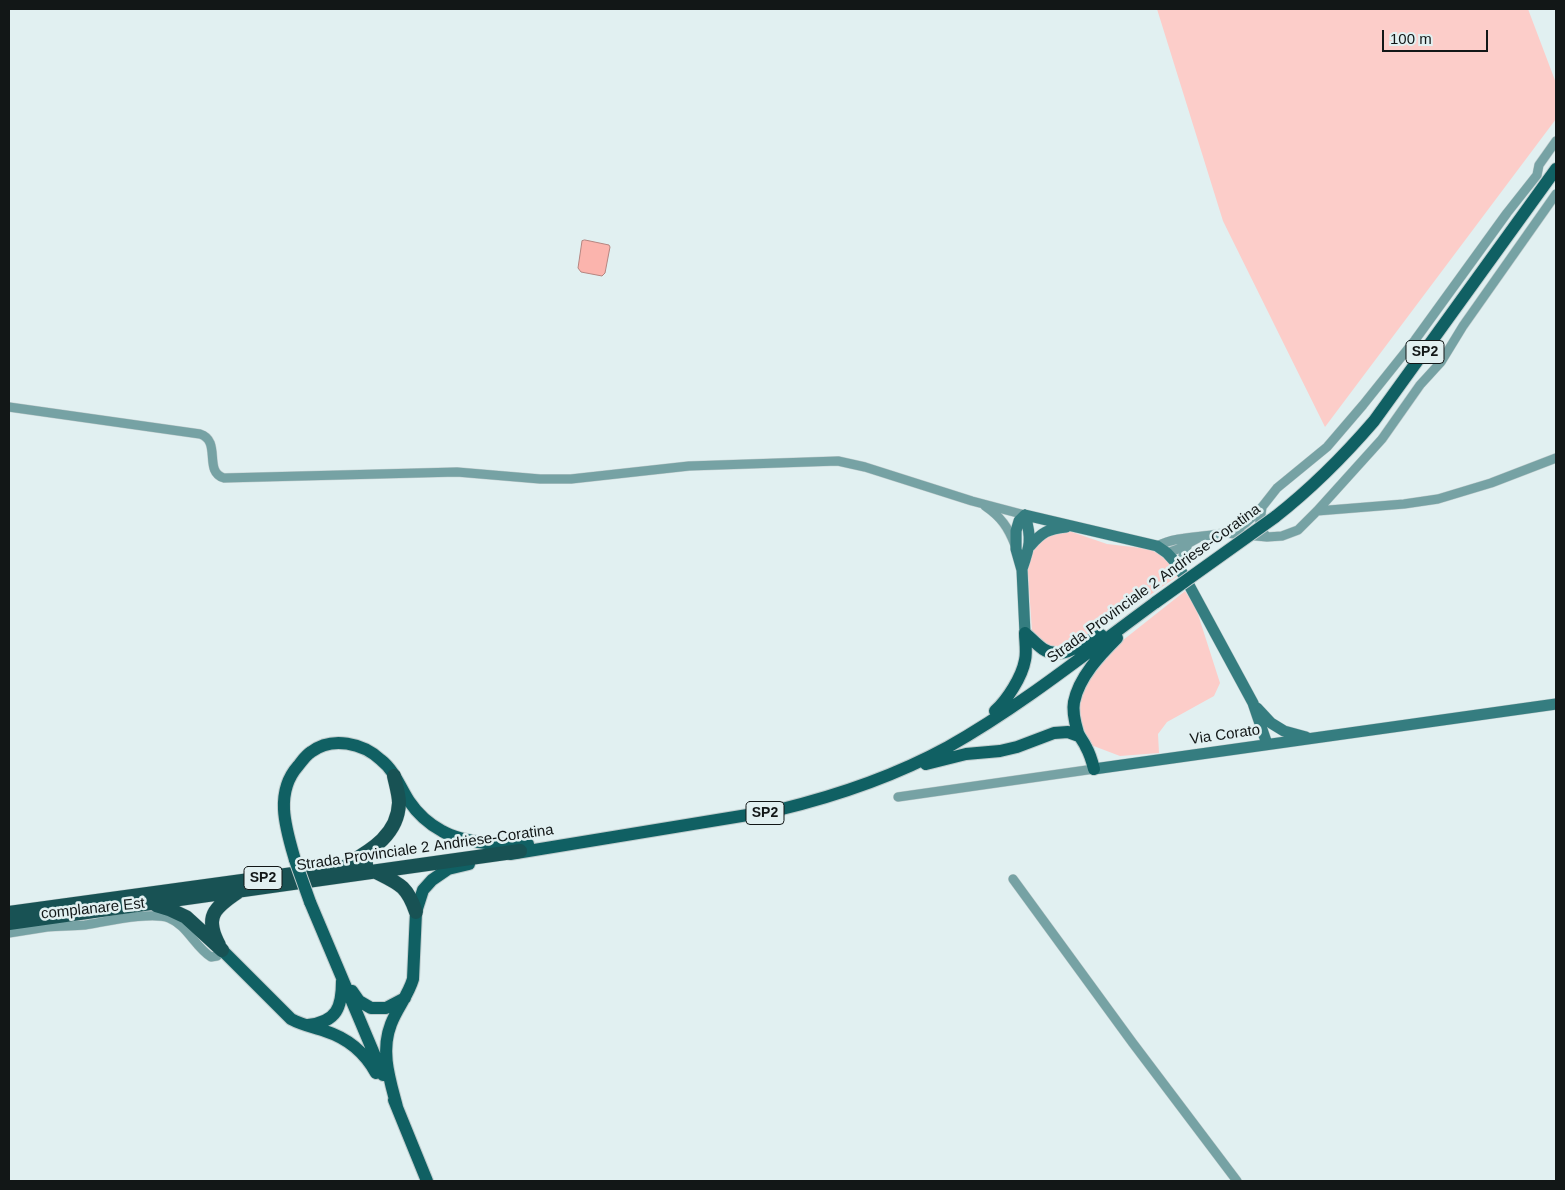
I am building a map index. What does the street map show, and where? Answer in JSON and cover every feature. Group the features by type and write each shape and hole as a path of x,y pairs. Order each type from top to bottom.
{"highway":[{"path":"342,867 368,852 383,840 394,822 399,804 394,776"},
{"name":"Strada Provinciale 2 Andriese-Coratina","path":"9,913 342,867 519,848"},
{"name":"Strada Provinciale 2 Andriese-Coratina","path":"9,923 376,872 519,848"},
{"path":"376,872 406,889 412,899 416,912"},
{"path":"222,950 213,934 212,922 214,913 221,904 240,891"},
{"path":"150,903 186,917 222,950"}],"main road":[{"name":"Strada Provinciale 2 Andriese-Coratina","path":"519,848 638,833 778,810 837,794 888,775 928,757 1007,710 1274,517 1315,484 1374,421 1556,170"},
{"path":"1025,515 1162,550 1181,570 1253,703 1267,744"},
{"path":"1022,570 1030,546 1030,530 1025,515"},
{"path":"966,736 1004,703 1015,684 1025,660 1022,570 1016,549 1016,531 1019,522 1025,515"},
{"path":"1030,546 1041,534 1052,528 1073,526"},
{"path":"1094,769 1090,754 1079,736 1074,718 1074,704 1078,690 1085,676 1108,646 1144,611"},
{"path":"1025,633 1044,650 1059,654 1125,625"},
{"path":"1253,703 1271,724 1284,731 1310,738"},
{"name":"Via Corato","path":"1094,769 1556,704"},
{"path":"1267,744 1273,732 1271,724"},
{"path":"888,775 966,754 1000,751 1017,747 1054,732 1068,732 1079,736"},
{"path":"427,1181 342,974 310,902 295,860 284,819 284,794 293,772 311,752 330,743 350,744 368,750 382,760 410,802 424,818 443,832 463,840 519,848"},
{"path":"397,1107 386,1063 386,1045 391,1024 410,988 416,912 423,890 432,880 448,869 519,848"},
{"path":"222,950 291,1020 303,1026 326,1031 359,1050 371,1064 397,1107"},
{"path":"342,974 359,1001 371,1008 386,1008 405,998"},
{"path":"303,1026 319,1024 328,1020 338,1011 342,994 342,974"}],"street":[{"path":"1162,550 1168,541 1225,533 1240,528 1262,507 1277,488 1327,447 1416,340 1506,214 1537,175 1539,165 1556,141"},
{"path":"1225,533 1267,537 1282,536 1298,530 1317,511 1382,439 1420,385 1441,362 1463,326 1556,194"},
{"path":"9,407 200,434 208,438 211,443 214,470 218,476 224,478 456,472 540,480 689,466 838,461 865,467 1025,515"},
{"path":"1317,511 1404,504 1438,499 1556,458"},
{"path":"981,503 994,513 1008,529 1016,549"},
{"path":"1262,507 1259,528 1267,537"},
{"path":"1162,550 1188,544 1200,536"},
{"path":"1181,570 1183,556 1188,544"},
{"name":"Via Corato","path":"898,797 1094,769"},
{"path":"1013,879 1132,1042 1237,1181"},
{"name":"complanare Est","path":"9,933 146,916 160,916 169,918 178,924 204,953 211,957 217,956 222,950"}],"shaded area":[{"path":"1157,9 1528,9 1556,83 1556,119 1325,427 1223,221"},
{"path":"582,241 609,245 610,247 605,273 602,276 581,272 578,268"},
{"path":"1048,532 1072,532 1107,544 1150,549 1167,559 1178,576 1072,648 1054,651 1041,645 1032,631 1027,559 1031,547"},
{"path":"1185,591 1196,608 1220,683 1214,696 1167,722 1158,734 1159,753 1120,756 1091,745 1076,713 1083,684 1103,656"}]}
